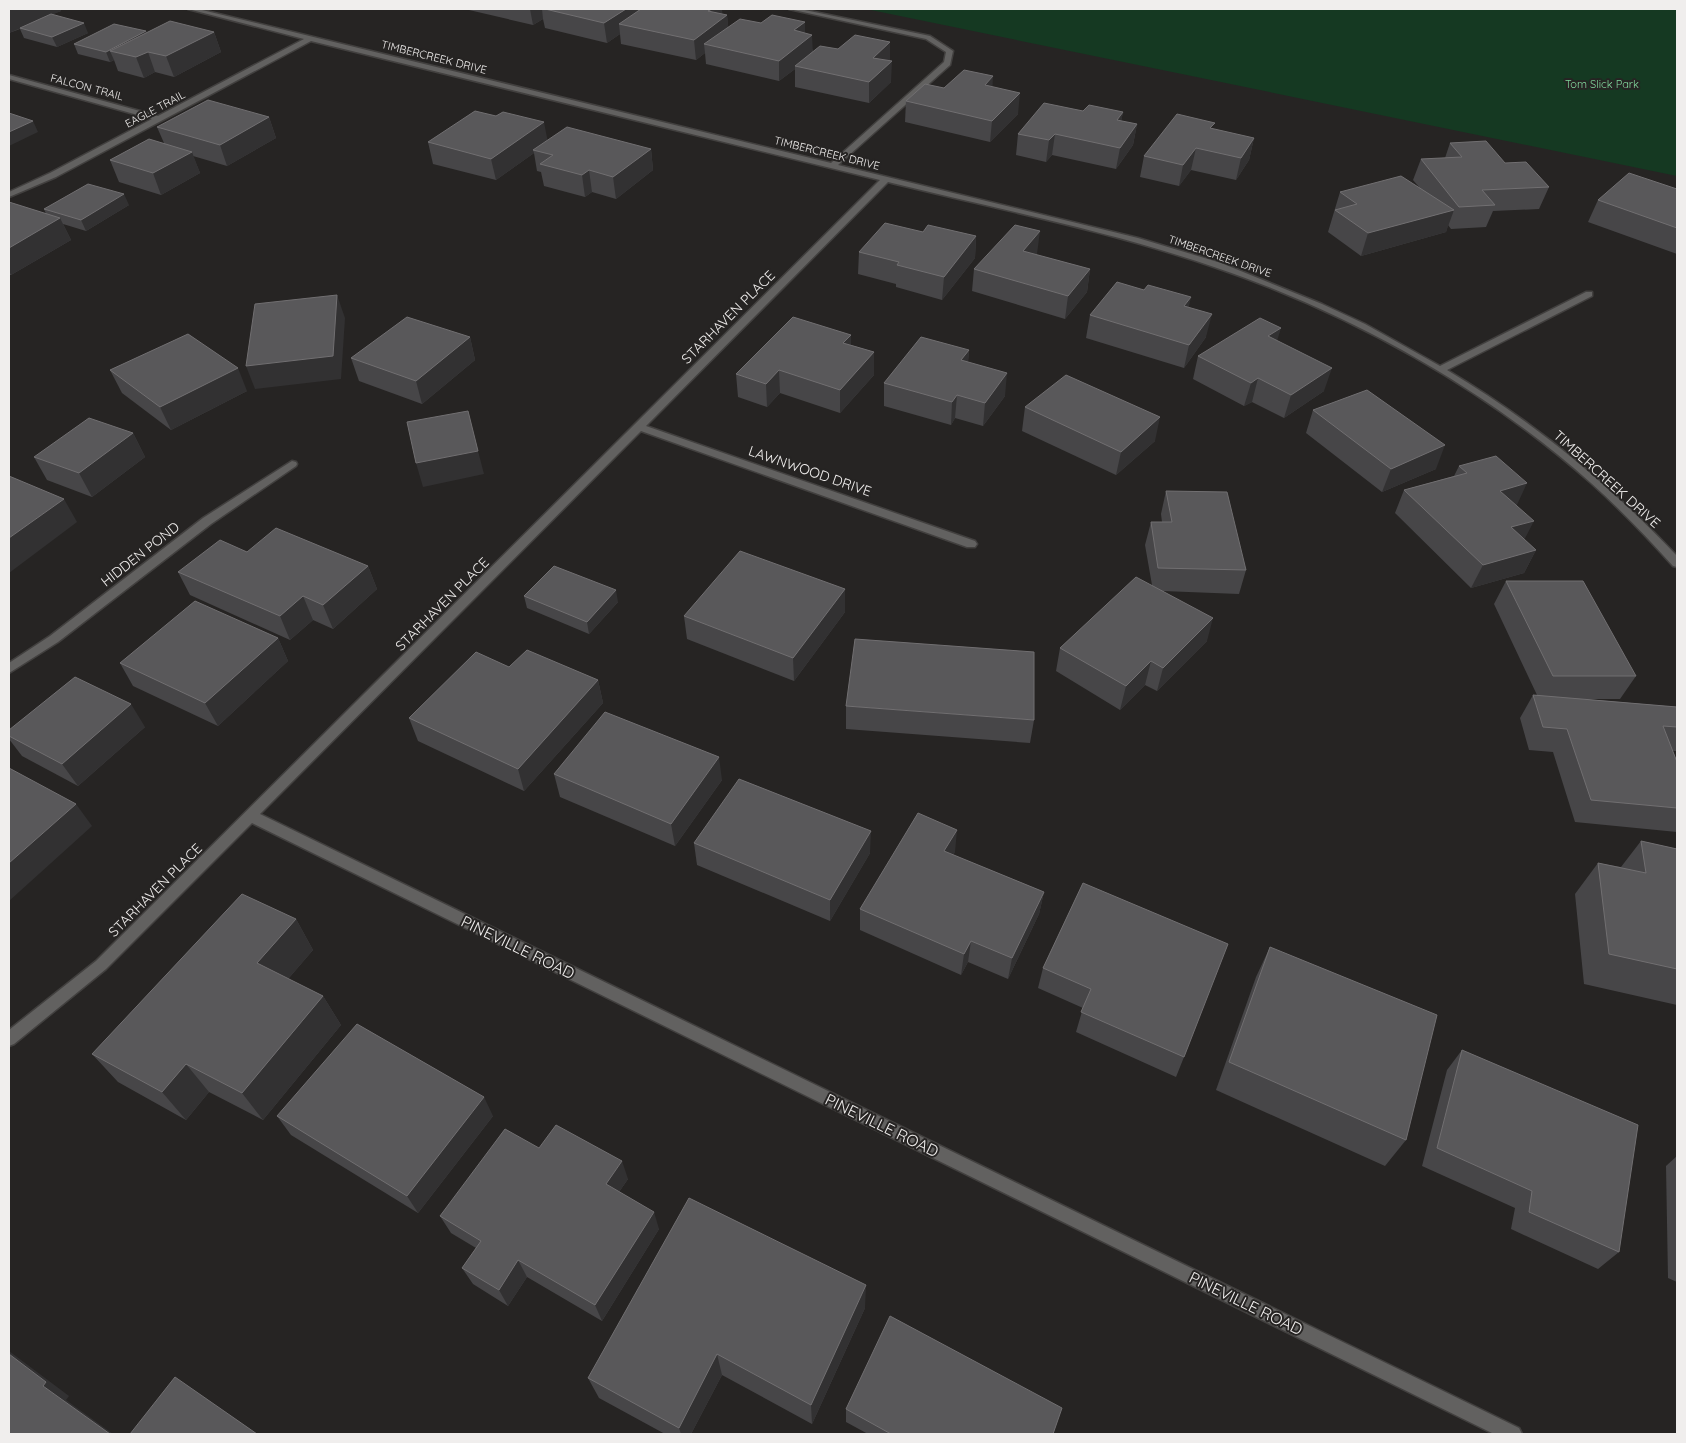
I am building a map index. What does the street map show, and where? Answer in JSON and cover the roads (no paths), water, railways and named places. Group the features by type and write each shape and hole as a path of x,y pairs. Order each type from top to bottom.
{"street":[{"name":"TIMBERCREEK DRIVE","path":"191,9 1135,240 1228,268 1364,328 1441,369 1500,408 1566,457 1630,513 1677,563"},
{"path":"792,9 928,37 950,50 947,63 832,166"},
{"name":"EAGLE TRAIL","path":"9,194 53,175 309,39"},
{"name":"FALCON TRAIL","path":"9,77 160,119"},
{"name":"STARHAVEN PLACE","path":"9,1039 101,965 886,179"},
{"path":"1441,369 1589,294"},
{"name":"LAWNWOOD DRIVE","path":"639,428 972,544"},
{"name":"HIDDEN POND","path":"9,669 54,638 207,520 292,464"},
{"name":"PINEVILLE ROAD","path":"251,816 1513,1434"}],"park label":[{"name":"Tom Slick Park","path":"1602,84"}]}
